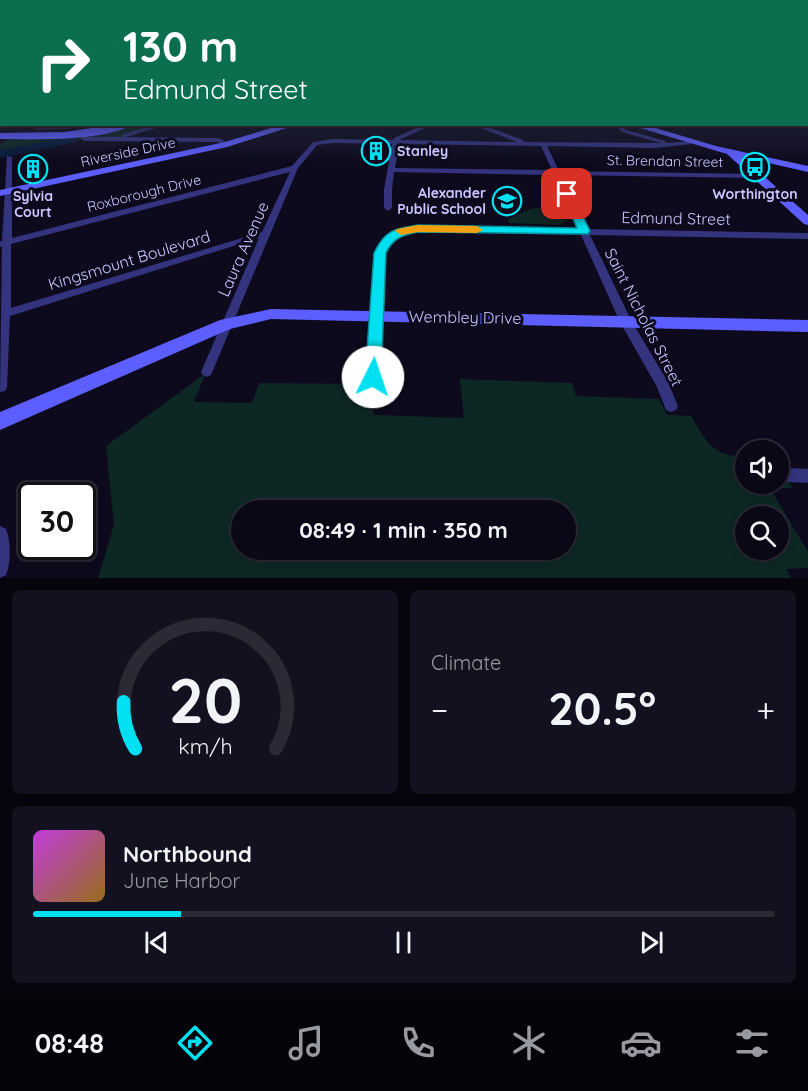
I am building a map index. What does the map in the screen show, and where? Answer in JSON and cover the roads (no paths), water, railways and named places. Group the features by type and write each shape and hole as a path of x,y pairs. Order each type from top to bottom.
{"street":[{"path":"0,136 80,135 122,126"},
{"path":"107,130 110,135 118,138 157,126"},
{"name":"Riverside Drive","path":"4,192 227,144 286,126"},
{"path":"388,208 387,188 393,170 396,142 399,136 426,126"},
{"path":"479,126 530,144"},
{"path":"618,126 624,131 672,145"},
{"path":"638,126 730,152 808,169"},
{"path":"80,135 84,139 219,140 227,144"},
{"path":"396,142 672,145 691,142"},
{"name":"Laura Avenue","path":"207,372 295,168 315,143 396,142"},
{"name":"Saint Nicholas Street","path":"543,144 626,322 663,386 671,406"},
{"path":"730,152 808,221"},
{"path":"0,387 4,192 9,157"},
{"name":"Roxborough Drive","path":"3,244 295,168"},
{"name":"St. Brendan Street","path":"393,170 757,176"},
{"name":"Edmund Street","path":"377,315 382,247 386,240 400,232 418,229 808,236"},
{"name":"Kingsmount Boulevard","path":"2,314 267,233"},
{"name":"Wembley Drive","path":"0,421 226,324 271,314 808,326"},
{"path":"373,377 377,315"},
{"path":"789,475 808,476"},
{"path":"0,535 0,569"}],"waterway":[{"path":"0,154 73,140"}],"place":[{"name":"Stanley","path":"376,151"},
{"name":"Worthington","path":"755,167"},
{"name":"Sylvia Court","path":"33,169"},
{"name":"Alexander Public School","path":"507,201"}]}
